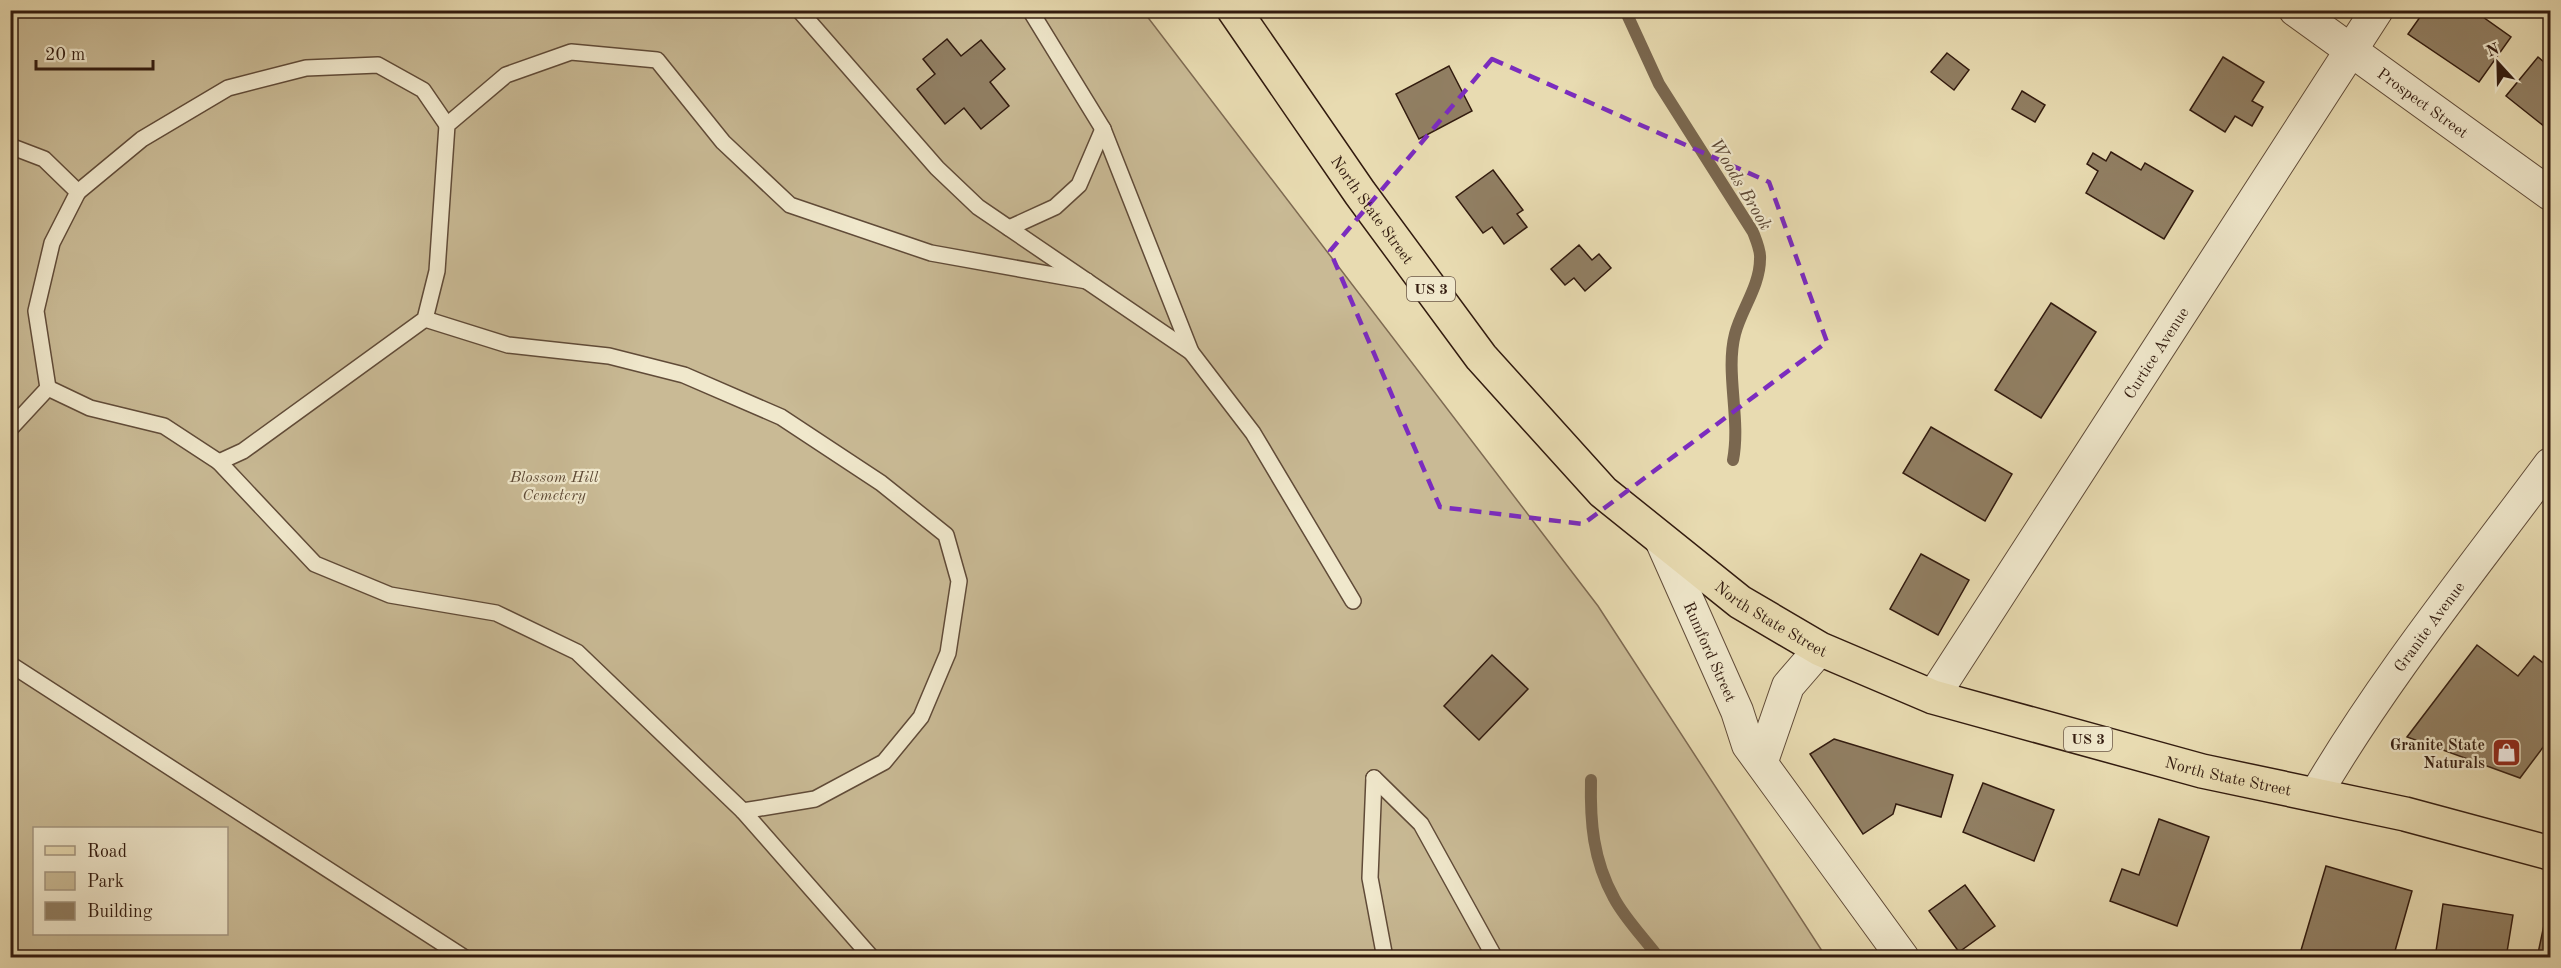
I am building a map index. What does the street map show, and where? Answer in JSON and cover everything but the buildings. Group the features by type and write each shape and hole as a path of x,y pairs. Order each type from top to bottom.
{"main road":[{"name":"North State Street","path":"1234,10 1360,193 1481,357 1603,492 1740,602 1820,649 1933,697 2202,771 2405,814 2550,853"}],"street":[{"name":"Prospect Street","path":"2295,10 2550,194"},
{"name":"Curtice Avenue","path":"1933,697 2377,10"},
{"name":"Granite Avenue","path":"2316,794 2345,745 2426,630 2550,464"},
{"name":"Rumford Street","path":"1661,540 1737,711 1748,745 1762,761 1903,957"},
{"path":"1762,761 1788,686 1820,649"}],"lane":[{"path":"800,10 937,168 978,207 1191,352"},
{"path":"1030,10 1103,129 1191,352 1253,432 1353,601"},
{"path":"447,125 506,75 571,51 657,60 723,142 790,205 931,253 1087,281"},
{"path":"48,388 36,311 52,243 78,192 142,139 228,88 306,68 378,65 423,90 447,125 438,271 425,319 243,451 219,462"},
{"path":"1009,228 1055,207 1079,185 1103,129"},
{"path":"10,146 44,159 78,192"},
{"path":"425,319 508,345 609,356 684,375 781,417 881,483 946,535 959,581 948,652 921,717 884,762 814,798 743,811"},
{"path":"10,429 48,388"},
{"path":"48,388 90,408 164,426 219,462 315,564 390,595 496,614 577,652 743,811 872,957"},
{"path":"10,664 465,957"},
{"path":"1385,957 1370,878 1374,777 1421,824 1495,957"}],"highlighted area":[{"path":"1492,59 1769,182 1827,342 1583,524 1440,507 1330,251"}],"green space":[{"name":"Blossom Hill Cemetery","path":"10,11 1143,11 1598,606 1826,957 11,957"}],"waterway":[{"name":"Woods Brook","path":"1625,10 1659,84 1753,232 1759,249 1757,279 1738,325 1732,349 1735,428 1733,460"},
{"name":"Woods Brook","path":"1591,780 1592,826 1601,869 1619,906 1659,958"}],"place":[{"name":"Granite State Naturals","path":"2506,753"}]}
